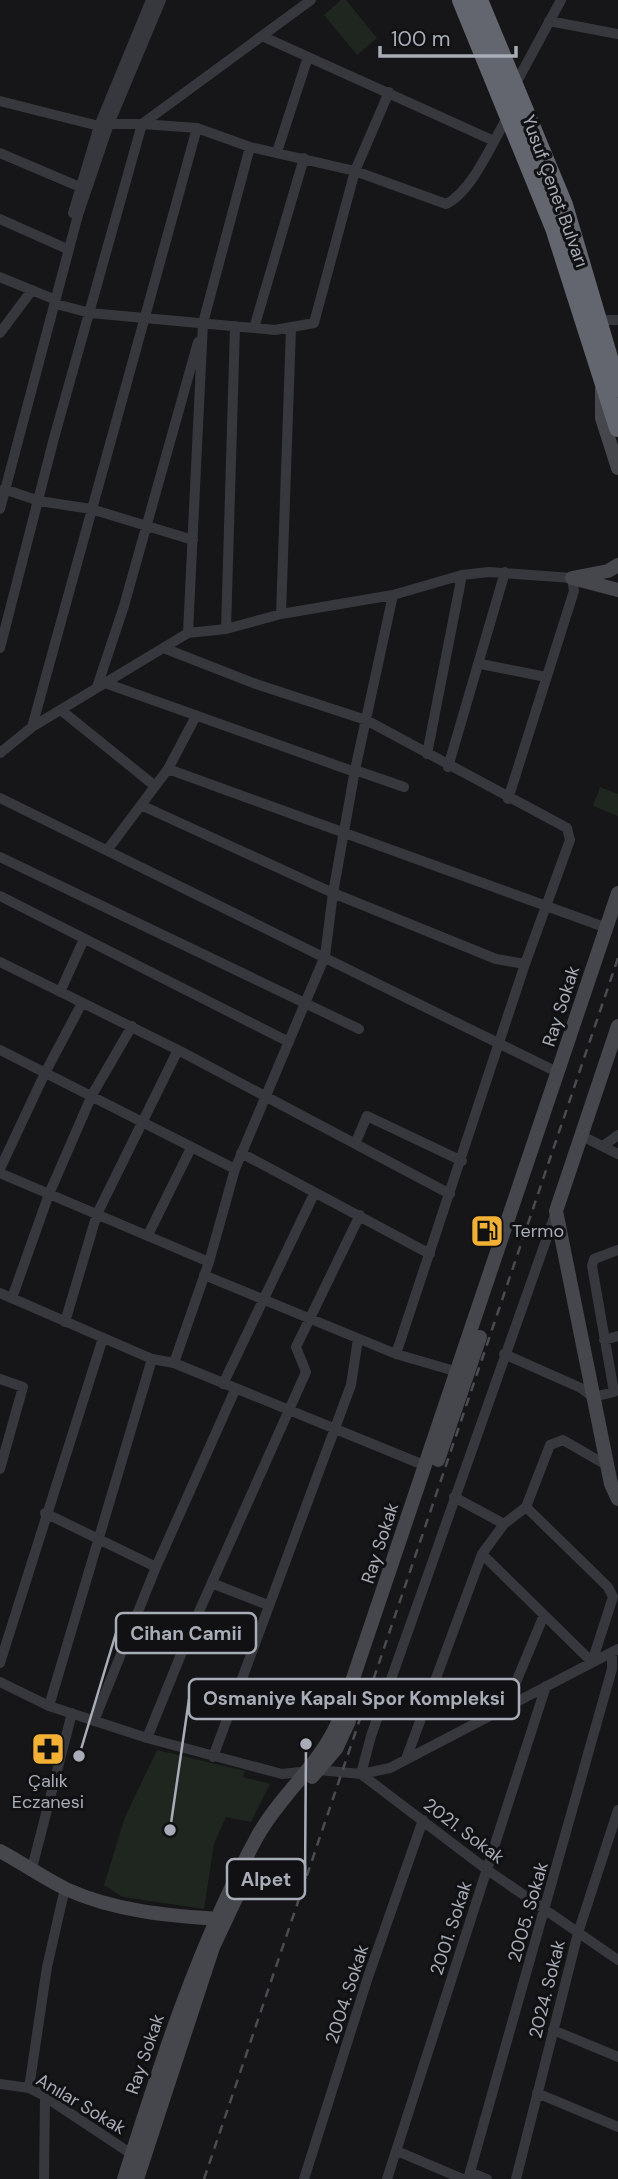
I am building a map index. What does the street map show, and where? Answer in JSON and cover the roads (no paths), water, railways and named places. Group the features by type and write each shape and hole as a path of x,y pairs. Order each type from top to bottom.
{"highway":[{"name":"Yusuf Çenet Bulvarı","path":"461,0 554,228 618,428"},
{"name":"Yusuf Çenet Bulvarı","path":"479,0 564,205 618,388"}],"street":[{"path":"53,301 79,187 151,0"},
{"path":"0,509 2,485 104,125 161,0"},
{"path":"0,648 142,124 311,0"},
{"path":"515,85 561,0"},
{"path":"549,22 618,34"},
{"path":"264,37 494,141"},
{"path":"277,152 308,57"},
{"path":"0,276 53,301 90,313 254,328 291,328 314,323 355,171 389,92"},
{"path":"0,101 104,125 142,124 197,128 250,147 355,171 446,204 456,200 466,188 509,114"},
{"path":"32,727 197,128"},
{"path":"101,685 250,147"},
{"path":"0,153 79,187"},
{"path":"254,328 304,158"},
{"path":"0,219 65,248"},
{"path":"0,332 32,290"},
{"path":"599,320 618,320"},
{"path":"188,634 203,323"},
{"path":"226,629 235,326"},
{"path":"281,614 291,328"},
{"path":"602,377 602,418 618,468"},
{"path":"2,485 39,501 91,509 193,540"},
{"path":"572,578 608,571 618,565"},
{"path":"0,753 32,727 188,634 226,629 281,614 393,594 462,575 505,572 572,578 618,590"},
{"path":"448,767 481,664 505,572"},
{"path":"590,574 618,578"},
{"path":"427,754 462,575"},
{"path":"508,799 574,591 572,578"},
{"path":"174,1363 209,1262 235,1168 325,956 333,893 355,771 393,594"},
{"path":"166,649 256,684 366,720 448,767 567,828 571,834 498,1041 462,1161 396,1354"},
{"path":"481,664 546,677"},
{"path":"101,685 404,787"},
{"path":"62,711 156,786"},
{"path":"108,849 168,769 196,716"},
{"path":"168,769 607,929"},
{"path":"0,798 559,1073"},
{"path":"142,806 333,893 496,959 525,964"},
{"path":"0,856 359,1029"},
{"name":"Ray Sokak","path":"124,2179 137,2157 172,2032 220,1919 266,1822 312,1770 340,1720 618,893"},
{"path":"0,896 289,1042"},
{"path":"312,1770 336,1749 345,1731 517,1226 618,915"},
{"path":"60,992 84,939"},
{"path":"0,962 132,1026 450,1194"},
{"path":"82,1003 45,1073 0,1171 209,1262"},
{"path":"12,1298 49,1194 92,1095 132,1026"},
{"path":"361,1774 370,1736 556,1211 618,1026"},
{"path":"0,1050 235,1168"},
{"path":"65,1322 97,1214 178,1051"},
{"path":"355,1144 367,1116 462,1161"},
{"path":"580,1135 618,1154"},
{"path":"603,1146 618,1135"},
{"path":"148,1235 191,1148"},
{"path":"241,1153 430,1254"},
{"path":"223,1384 314,1194"},
{"path":"556,1211 611,1484 618,1499"},
{"path":"147,1738 193,1626 214,1584 306,1372 296,1347 360,1215"},
{"path":"504,1354 593,1397 614,1392 615,1383 604,1340 592,1266 594,1259 618,1250"},
{"path":"204,1275 396,1354 458,1372"},
{"path":"0,1293 152,1359 174,1363 426,1466"},
{"path":"604,1340 618,1336"},
{"path":"0,1663 45,1513 103,1338"},
{"path":"213,1757 332,1429 351,1385 358,1339"},
{"path":"49,1706 152,1359"},
{"path":"0,1379 23,1387 0,1469"},
{"path":"94,1721 156,1567 235,1390"},
{"path":"406,1759 482,1554 504,1524 526,1507 550,1445 556,1440 563,1440 608,1466"},
{"path":"454,1497 504,1524"},
{"path":"526,1507 608,1587 613,1597 592,1662"},
{"path":"45,1513 156,1567"},
{"path":"482,1554 592,1662"},
{"path":"214,1584 268,1605"},
{"path":"506,1706 544,1615"},
{"path":"0,1697 1,1683 49,1706 94,1721 213,1757 282,1774 312,1770 361,1774 390,1769 615,1651"},
{"name":"2005. Sokak","path":"467,2177 615,1651"},
{"path":"612,1669 618,1680"},
{"name":"2001. Sokak","path":"387,2179 546,1686"},
{"path":"32,1868 72,1713"},
{"name":"2021. Sokak","path":"361,1774 486,1869 545,1907 618,1960"},
{"name":"2024. Sokak","path":"516,2179 578,1933 618,1810"},
{"name":"2004. Sokak","path":"304,2179 423,1820"},
{"path":"0,1851 65,1888 129,1910 220,1919"},
{"path":"29,2088 47,1967 65,1888"},
{"path":"553,2031 618,2057"},
{"name":"Anılar Sokak","path":"0,2084 29,2088 46,2097 137,2157"},
{"path":"537,2093 618,2127"},
{"path":"44,2179 46,2097"},
{"path":"397,2151 467,2177 487,2179"},
{"path":"137,2157 137,2179"}],"railway":[{"path":"204,2179 618,958"}],"place":[{"name":"Termo","path":"487,1231"},
{"name":"Alpet","path":"306,1744"},
{"name":"Çalık Eczanesi","path":"48,1749"},
{"name":"Cihan Camii","path":"79,1756"},
{"name":"Osmaniye Kapalı Spor Kompleksi","path":"170,1830"}]}
